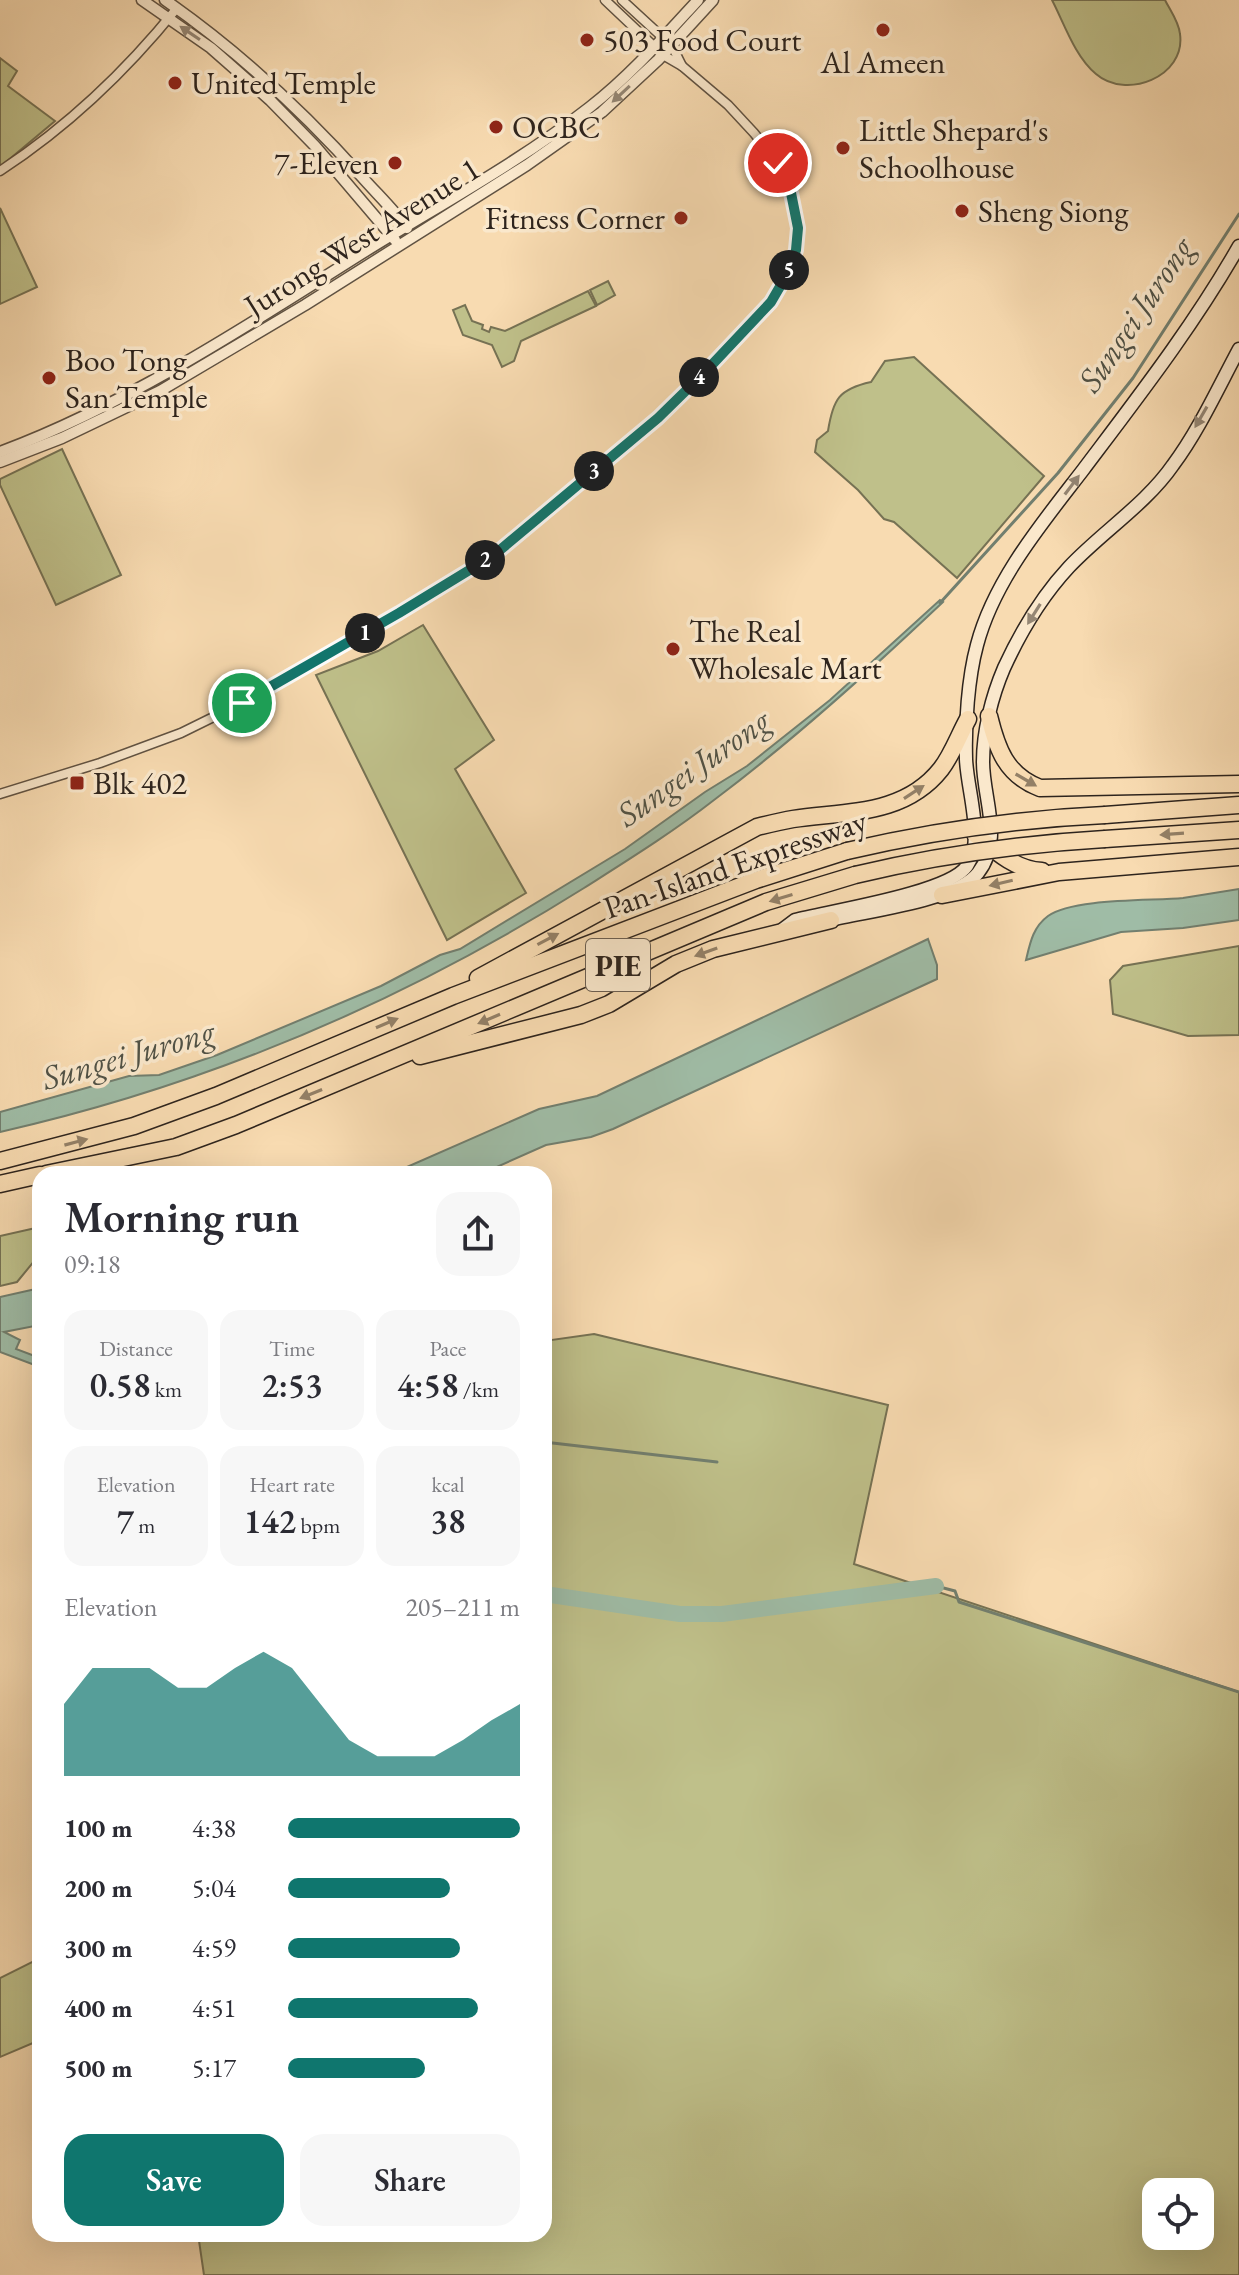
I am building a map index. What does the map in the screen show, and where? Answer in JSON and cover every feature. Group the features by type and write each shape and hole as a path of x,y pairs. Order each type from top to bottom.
{"highway":[{"path":"989,716 1005,762 1023,781 1040,788 1239,784"},
{"path":"431,1005 534,946 757,827 791,819 870,812 899,801 920,789 942,768 968,719"},
{"name":"Pan-Island Expressway","path":"0,1161 134,1126 216,1096 431,1005 756,880 847,851 914,835 982,824 1239,805"},
{"name":"Pan-Island Expressway","path":"85,1166 176,1147 383,1064 766,902 855,875 983,849 1239,830"},
{"path":"975,834 997,854 1035,871 1059,872"},
{"path":"942,895 1059,872 1239,857"},
{"path":"383,1064 581,1015 609,1004 676,964 713,949 831,920"},
{"path":"0,1184 32,1177"}],"main road":[{"path":"781,932 795,920 947,882 966,868 975,834 966,760 968,719 976,648 985,619 1026,548 1167,358 1239,246"},
{"path":"831,920 942,895 976,877 985,865 991,847 991,818 983,760 989,716 1002,672 1034,612 1070,566 1174,465 1239,349"}],"street":[{"path":"142,0 211,48 270,100 315,146 399,245"},
{"path":"165,0 216,36 280,91 326,136 413,237"},
{"path":"0,794 100,763 181,733 250,699 494,555 658,418 758,318 780,289 796,250 798,228 783,169 728,105 659,51 605,0"},
{"path":"622,0 668,42 682,66"},
{"name":"Jurong West Avenue 1","path":"668,42 698,0"},
{"name":"Jurong West Avenue 1","path":"0,462 62,438 160,391 305,305 559,143 602,112 659,51 713,0"},
{"path":"0,171 110,82 135,58 177,8"},
{"name":"Jurong West Avenue 1","path":"0,452 72,420 164,372 515,160 571,121 659,51"}],"green space":[{"path":"1052,0 1165,0 1180,34 1174,62 1152,80 1123,85 1108,82 1082,58"},
{"path":"0,58 17,71 8,86 55,121 0,167"},
{"path":"0,208 37,287 0,304"},
{"path":"608,281 615,295 597,305 590,290"},
{"path":"588,291 596,306 521,341 514,361 502,367 492,345 463,335 453,310 465,305 472,321 483,325 482,329 489,332 491,327 505,331"},
{"path":"914,357 1044,476 957,578 894,522 884,519 858,490 815,452 817,440 828,431 839,397 851,388 871,382 885,361"},
{"path":"62,449 121,575 56,605 0,485 0,479"},
{"path":"423,625 494,740 455,769 526,893 447,940 316,675 378,651"},
{"path":"1239,946 1239,1035 1188,1036 1113,1014 1110,980 1123,966"},
{"path":"32,1229 32,1264 17,1282 0,1286 0,1236"},
{"path":"594,1334 888,1405 854,1564 1239,1692 1239,2275 204,2275 199,2242 552,2242 552,1340"},
{"path":"32,1962 32,2043 0,2057 0,1978"}],"shaded area":[{"name":"Sungei Jurong","path":"940,600 943,602 860,679 744,777 650,846 516,929 375,1002 229,1064 77,1113 0,1132 0,1112 129,1076 159,1075 217,1055 381,986 440,955 460,949 625,849 747,766 830,700"},
{"path":"1239,889 1239,920 1121,932 1026,960 1039,925 1060,910 1093,903 1183,898"},
{"path":"928,939 937,965 937,979 613,1129 591,1137 546,1145 499,1166 409,1166 539,1109 597,1096"},
{"path":"32,1290 32,1327 4,1332 20,1340 16,1349 32,1355 32,1364 0,1352 0,1297"}],"waterway":[{"name":"Sungei Jurong","path":"940,603 1058,473 1133,378 1239,214"},
{"path":"552,1443 717,1462"},
{"path":"936,1586 955,1591 959,1602 1239,1692"},
{"path":"552,1595 680,1614 722,1614 936,1586"}],"place":[{"name":"Al Ameen","path":"883,30"},
{"name":"503 Food Court","path":"587,40"},
{"name":"United Temple","path":"175,83"},
{"name":"OCBC","path":"496,127"},
{"name":"Little Shepard's Schoolhouse","path":"843,148"},
{"name":"7-Eleven","path":"395,163"},
{"name":"Sheng Siong","path":"962,211"},
{"name":"Fitness Corner","path":"681,218"},
{"name":"Boo Tong San Temple","path":"49,378"},
{"name":"The Real Wholesale Mart","path":"673,649"},
{"name":"Blk 402","path":"77,783"}],"route":[{"path":"242,703 494,555 658,418 706,371 758,318 789,271 796,250 798,228 790,188 778,163"}]}
